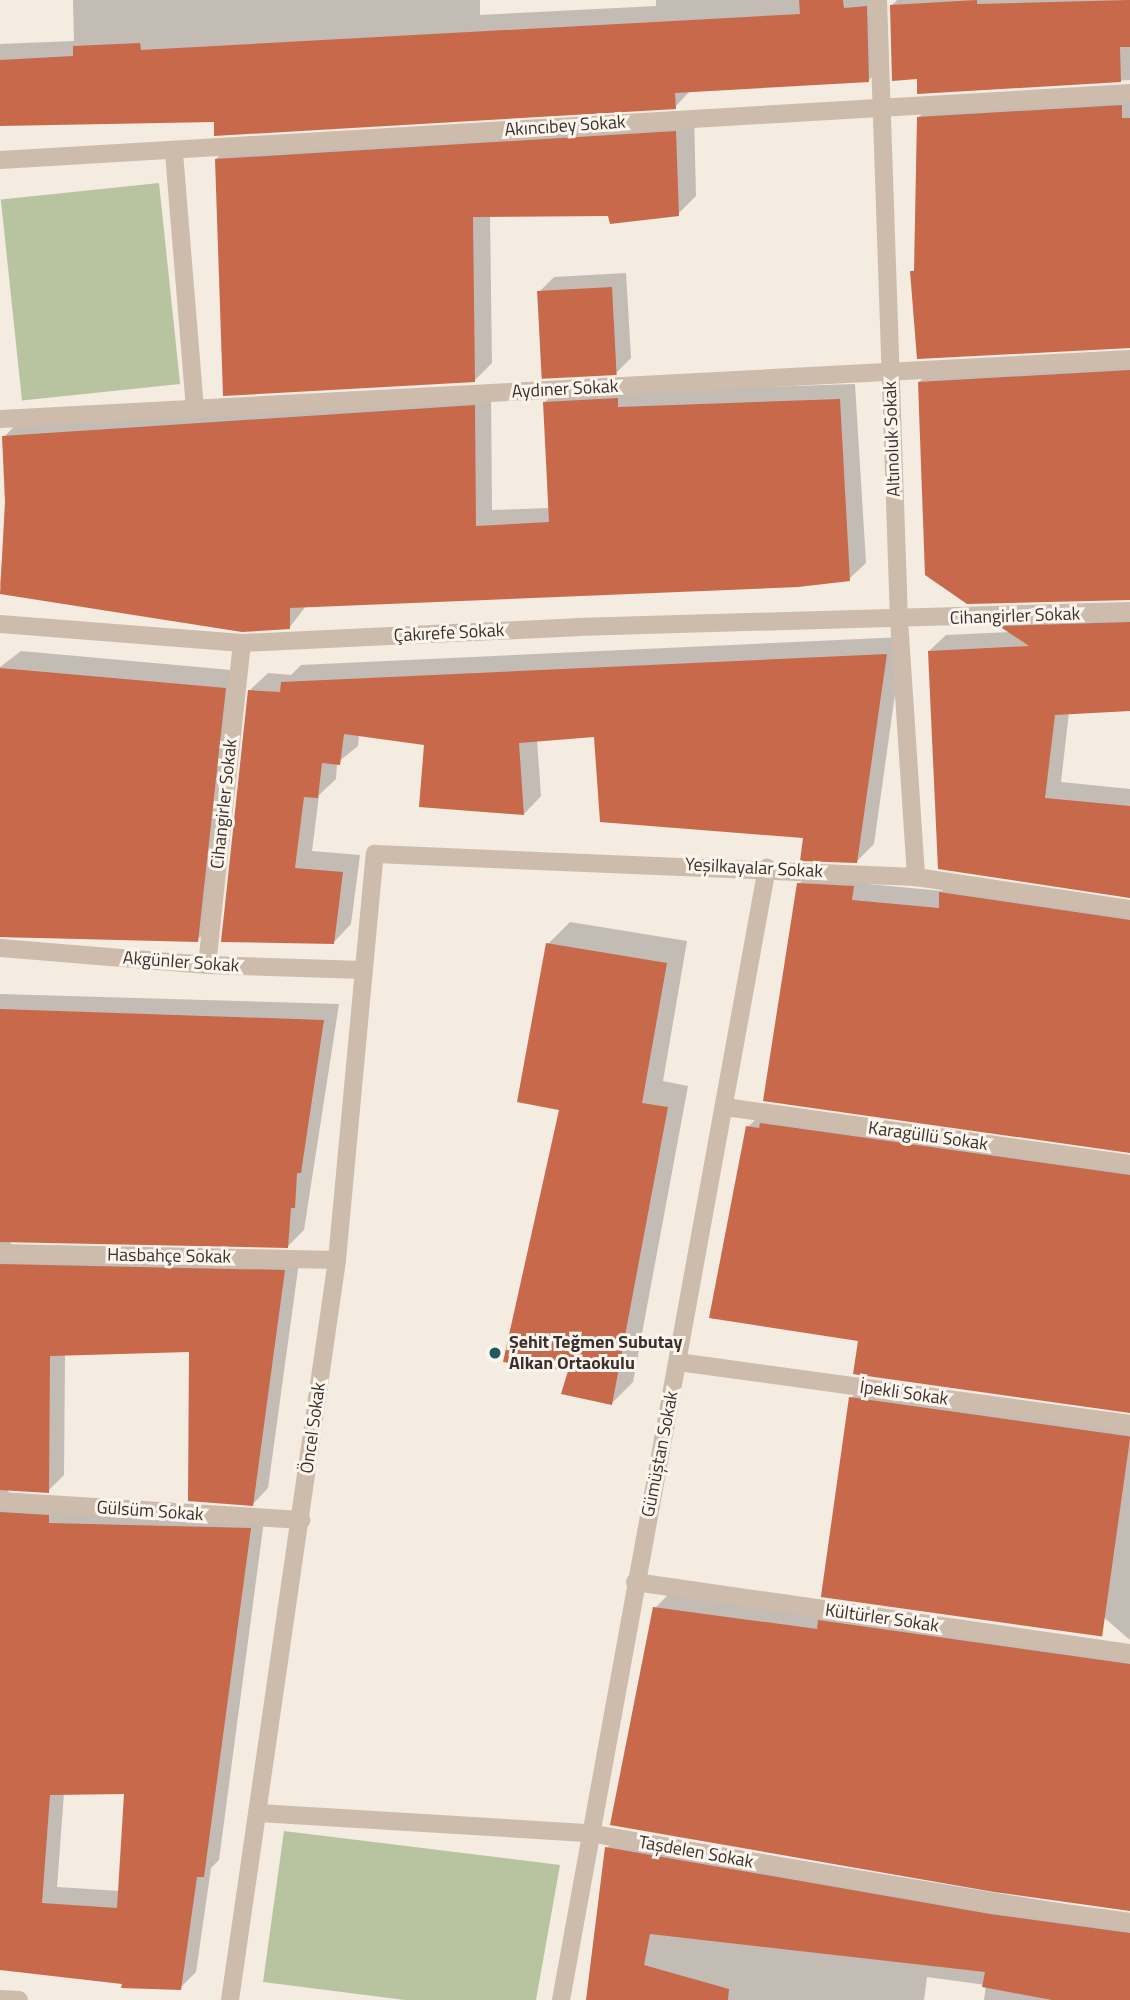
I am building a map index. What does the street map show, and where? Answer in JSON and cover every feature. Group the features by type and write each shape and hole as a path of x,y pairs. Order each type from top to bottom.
{"street":[{"name":"Altınoluk Sokak","path":"878,0 899,620 916,877"},
{"name":"Akıncıbey Sokak","path":"0,160 174,153 881,105 1130,93"},
{"path":"174,153 195,407"},
{"name":"Aydıner Sokak","path":"0,419 1130,359"},
{"name":"Cihangirler Sokak","path":"899,620 1130,611"},
{"name":"Çakırefe Sokak","path":"0,624 242,643 578,627 899,620"},
{"name":"Cihangirler Sokak","path":"207,965 242,643"},
{"name":"Yeşilkayalar Sokak","path":"375,854 767,868 916,877 1130,909"},
{"name":"Öncel Sokak","path":"230,2000 337,1260 375,854"},
{"name":"Gümüştan Sokak","path":"561,2000 589,1833 767,868"},
{"name":"Akgünler Sokak","path":"0,948 207,965 363,970"},
{"name":"Karagüllü Sokak","path":"725,1107 1130,1164"},
{"name":"Hasbahçe Sokak","path":"0,1253 337,1260"},
{"name":"İpekli Sokak","path":"678,1362 1130,1424"},
{"name":"Gülsüm Sokak","path":"0,1501 300,1520"},
{"name":"Kültürler Sokak","path":"635,1582 1130,1653"},
{"name":"Taşdelen Sokak","path":"259,1813 589,1833 992,1903 1130,1922"},
{"path":"0,1999 19,2000"}],"green space":[{"path":"159,183 180,384 22,401 1,200"},
{"path":"284,1831 560,1865 536,2000 405,2000 263,1982"}],"building":[{"path":"799,0 843,0 844,8 867,6 869,82 675,93 676,109 214,136 214,122 0,126 0,60 73,56 73,46 140,43 141,50 800,14"},
{"path":"977,0 977,4 1130,0 1130,47 1120,47 1121,82 917,94 917,79 892,81 890,5"},
{"path":"1122,105 1122,118 1130,118 1130,348 917,359 910,271 914,271 917,117"},
{"path":"676,131 679,216 610,224 608,216 473,217 475,382 223,396 215,159"},
{"path":"612,287 617,375 542,379 537,291"},
{"path":"1130,370 1130,600 967,604 925,575 918,382"},
{"path":"618,398 618,407 840,399 850,581 798,587 290,608 290,629 242,632 0,594 5,502 2,436 475,405 476,526 549,522 543,402"},
{"path":"1130,622 1130,711 1055,715 1045,798 1130,806 1130,898 938,869 928,651 1029,646 999,626"},
{"path":"887,654 857,863 800,861 803,838 600,822 594,737 519,743 524,815 419,807 424,745 344,734 340,765 322,763 318,798 304,797 295,868 343,872 334,944 221,942 248,690 280,692 281,682"},
{"path":"0,668 226,688 198,942 0,937"},
{"path":"797,883 854,886 852,900 939,908 939,892 1130,920 1130,1153 763,1101"},
{"path":"546,943 667,963 642,1103 668,1107 612,1405 561,1394 568,1371 503,1362 559,1110 517,1102"},
{"path":"0,1009 324,1020 301,1173 297,1173 295,1208 291,1208 288,1248 0,1242"},
{"path":"760,1123 1130,1175 1130,1413 853,1374 858,1341 709,1318 746,1126 759,1128"},
{"path":"0,1264 285,1270 253,1506 188,1501 189,1352 50,1356 49,1493 0,1490"},
{"path":"849,1397 1130,1436 1102,1637 821,1597"},
{"path":"0,1512 49,1515 49,1523 251,1528 204,1877 197,1877 181,1990 121,1988 122,1984 0,1970","holes":["124,1794 117,1908 42,1903 50,1795"]},
{"path":"653,1607 817,1629 818,1620 1130,1664 1130,1911 994,1892 610,1825"},
{"path":"605,1847 990,1914 1130,1933 1130,2000 1052,2000 982,1987 985,1972 650,1934 644,1965 729,1989 728,2000 586,2000"}],"place":[{"name":"Şehit Teğmen Subutay Alkan Ortaokulu","path":"495,1353"}]}
